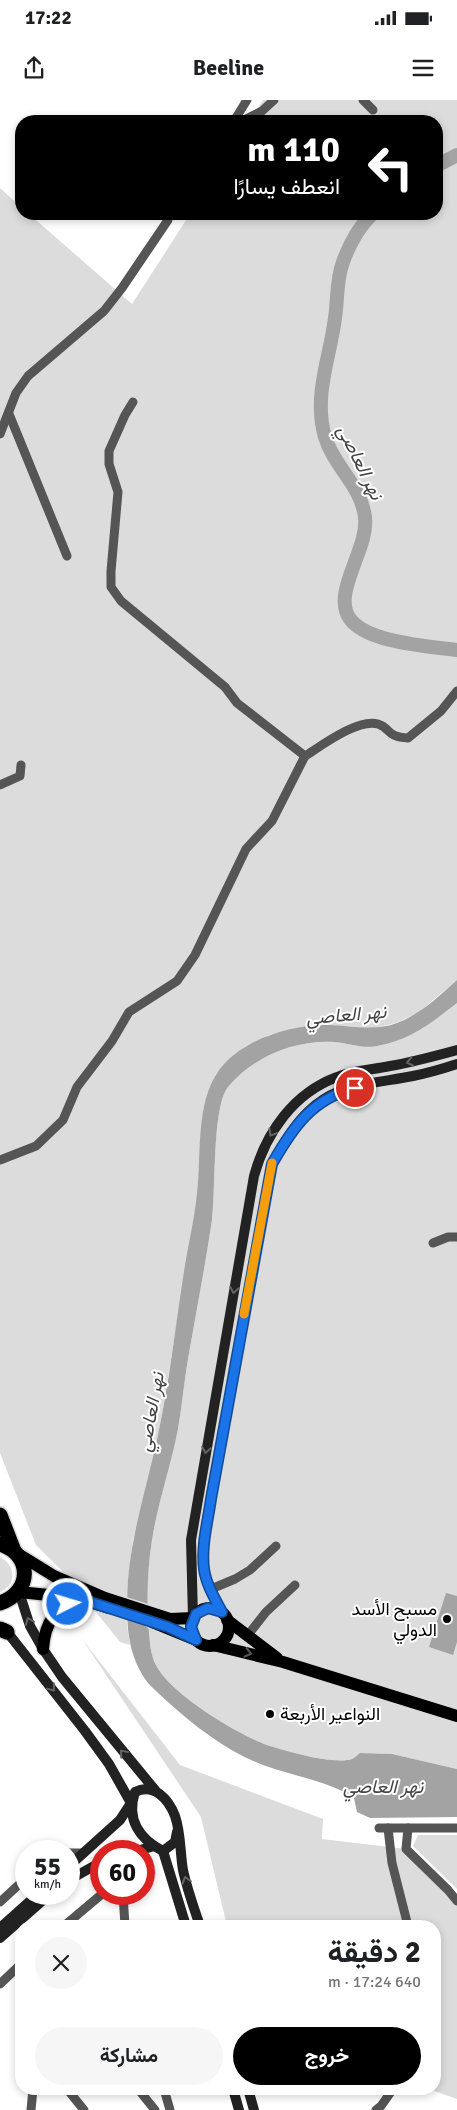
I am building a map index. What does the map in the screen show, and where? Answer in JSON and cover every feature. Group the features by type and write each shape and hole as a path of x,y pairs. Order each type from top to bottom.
{"highway":[{"path":"0,1514 14,1551 23,1563 24,1570 24,1578 19,1592 7,1601 0,1603"},
{"path":"0,1544 14,1551"}],"main road":[{"path":"196,1640 191,1627 193,1618 191,1540 252,1183 259,1158 270,1135 287,1112 312,1088 338,1076 430,1058 457,1050"},
{"path":"213,1646 225,1638 228,1630 225,1616 210,1588 204,1570 204,1546 272,1164 294,1128 306,1114 325,1099 347,1090 415,1076 457,1064"},
{"path":"14,1551 54,1576 109,1603 169,1623 204,1645 284,1662 457,1716"},
{"path":"109,1603 19,1592 30,1626 62,1677 155,1790 167,1801 175,1817 184,1871 198,1920"},
{"path":"43,1649 44,1634 48,1623 57,1612 81,1599"},
{"path":"169,1623 193,1618 200,1611 208,1608 225,1616 247,1636 284,1662"},
{"path":"2,1628 100,1751 131,1803 131,1812 136,1826 146,1840"},
{"path":"80,1856 120,1820 131,1803 135,1792 143,1788 155,1790"},
{"path":"163,1852 175,1842 177,1832"},
{"path":"155,1847 163,1852 184,1920"},
{"path":"0,1928 26,1905"},
{"path":"20,1920 38,1905"},
{"path":"0,1938 15,1925"},
{"path":"235,2095 239,2110"},
{"path":"250,2095 254,2110"}],"street":[{"path":"238,115 247,100"},
{"path":"254,115 262,111 274,100"},
{"path":"363,100 373,110"},
{"path":"0,434 16,393 28,376 104,311 168,220"},
{"path":"133,402 109,451 110,464 118,492 110,570 111,587 121,601 225,687 237,703 305,756"},
{"path":"9,414 67,556"},
{"path":"0,1160 36,1146 63,1120 77,1087 112,1041 129,1012 177,981 195,955 246,849 272,821 305,756 359,724 378,724 395,738 408,738 441,711 457,691"},
{"path":"0,785 20,776 20,765"},
{"path":"433,1243 448,1237 457,1237"},
{"path":"210,1588 236,1579 250,1570 276,1546"},
{"path":"247,1636 266,1612 294,1585"},
{"path":"406,1920 383,1828 457,1828"},
{"path":"408,1828 406,1849 457,1901"},
{"path":"80,1853 84,1853"},
{"path":"0,1902 15,1888"},
{"path":"71,1920 90,1904"},
{"path":"124,1905 125,1920"},
{"path":"0,1984 15,1970"},
{"path":"31,2110 32,2095"},
{"path":"72,2095 84,2110"},
{"path":"143,2095 155,2110"},
{"path":"166,2095 170,2110"},
{"path":"376,2110 389,2095"}],"shaded area":[{"path":"263,100 457,100 457,980 418,1013 396,1023 374,1028 328,1025 294,1029 269,1035 245,1047 216,1074 204,1108 198,1192 162,1415 150,1476 133,1539 128,1580 127,1625 130,1645 120,1642 68,1577 36,1545 0,1453 0,188 15,202 15,220 36,220 132,304 186,220 443,220 443,115 253,115"},
{"path":"457,1003 457,1769 392,1754 361,1753 353,1759 322,1759 267,1745 238,1731 202,1709 170,1684 159,1670 153,1658 150,1643 148,1596 151,1549 178,1429 212,1220 219,1112 228,1087 238,1076 276,1052 290,1047 319,1042 334,1042 366,1047 389,1043 420,1030"},
{"path":"0,1557 12,1570 12,1580 6,1589 0,1592"},
{"path":"82,1639 180,1765 323,1819 322,1839 406,1849 457,1903 457,2099 441,2093 441,1920 226,1920 201,1817"},
{"path":"418,1835 457,1835 457,1889 413,1846"}],"water":[{"name":"نهر العاصي","path":"457,980 457,1003 420,1030 400,1040 371,1047 319,1042 290,1047 276,1052 250,1067 228,1087 219,1112 215,1150 212,1220 178,1429 158,1512 150,1559 148,1615 153,1658 159,1670 170,1684 202,1709 254,1739 297,1754 322,1759 344,1760 353,1759 360,1753 392,1754 457,1769 457,1817 370,1818 357,1812 354,1798 345,1792 269,1767 246,1758 222,1744 179,1712 153,1688 140,1671 131,1647 127,1620 128,1580 133,1543 158,1435 169,1376 196,1205 201,1125 208,1091 215,1076 235,1054 260,1039 273,1034 316,1025 380,1027 397,1023 422,1010"},
{"name":"مسبح الأسد الدولي","path":"446,1593 457,1596 457,1642 453,1655 429,1647"}],"waterway":[{"name":"نهر العاصي","path":"443,162 457,155"},
{"name":"نهر العاصي","path":"367,220 348,249 341,269 321,407 322,422 329,448 358,495 365,517 362,543 347,584 345,608 350,619 370,633 399,642 457,650"}],"slow traffic":[{"path":"244,1314 272,1163"}],"place":[{"name":"مسبح الأسد الدولي","path":"447,1619"},
{"name":"النواعير الأربعة","path":"270,1714"}],"route":[{"path":"68,1604 81,1599 168,1627 196,1640 191,1627 196,1614 208,1608 222,1612 213,1595 204,1570 204,1546 272,1164 294,1128 306,1114 325,1099 355,1088"}]}
